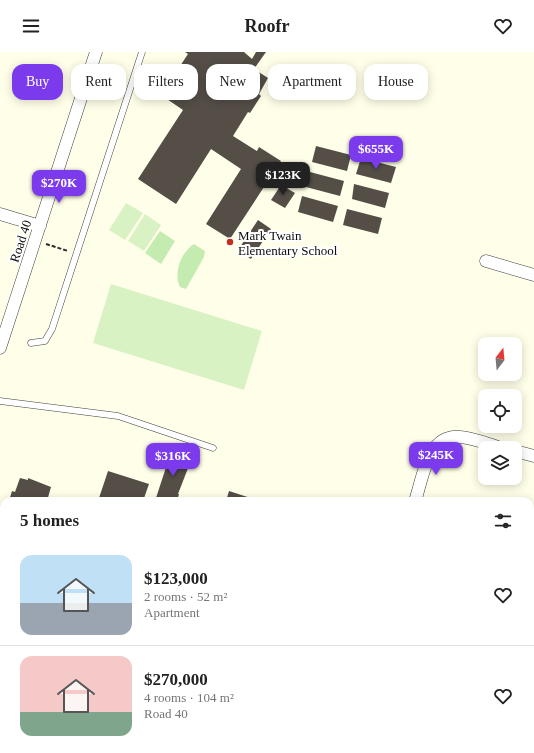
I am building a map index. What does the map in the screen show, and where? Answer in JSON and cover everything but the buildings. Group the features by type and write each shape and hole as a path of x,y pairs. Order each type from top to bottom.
{"street":[{"name":"Road 40","path":"0,348 96,52"},
{"path":"0,214 40,226"},
{"path":"486,261 534,275"},
{"path":"416,497 430,456 434,448 442,440 449,438 465,438 478,442"},
{"path":"522,453 534,456"}],"lane":[{"path":"31,342 45,341 50,335 142,52"},
{"path":"0,401 118,416 213,448"}],"path":[{"path":"46,244 77,254"}],"green space":[{"path":"126,203 143,213 125,240 109,230"},
{"path":"145,214 161,225 144,251 128,241"},
{"path":"160,231 175,241 161,264 145,253"},
{"path":"194,244 205,251 204,257 186,289 180,287 177,276 178,269 185,252"},
{"path":"111,284 262,331 244,390 93,343"}],"place":[{"name":"Mark Twain Elementary School","path":"230,242"}]}
